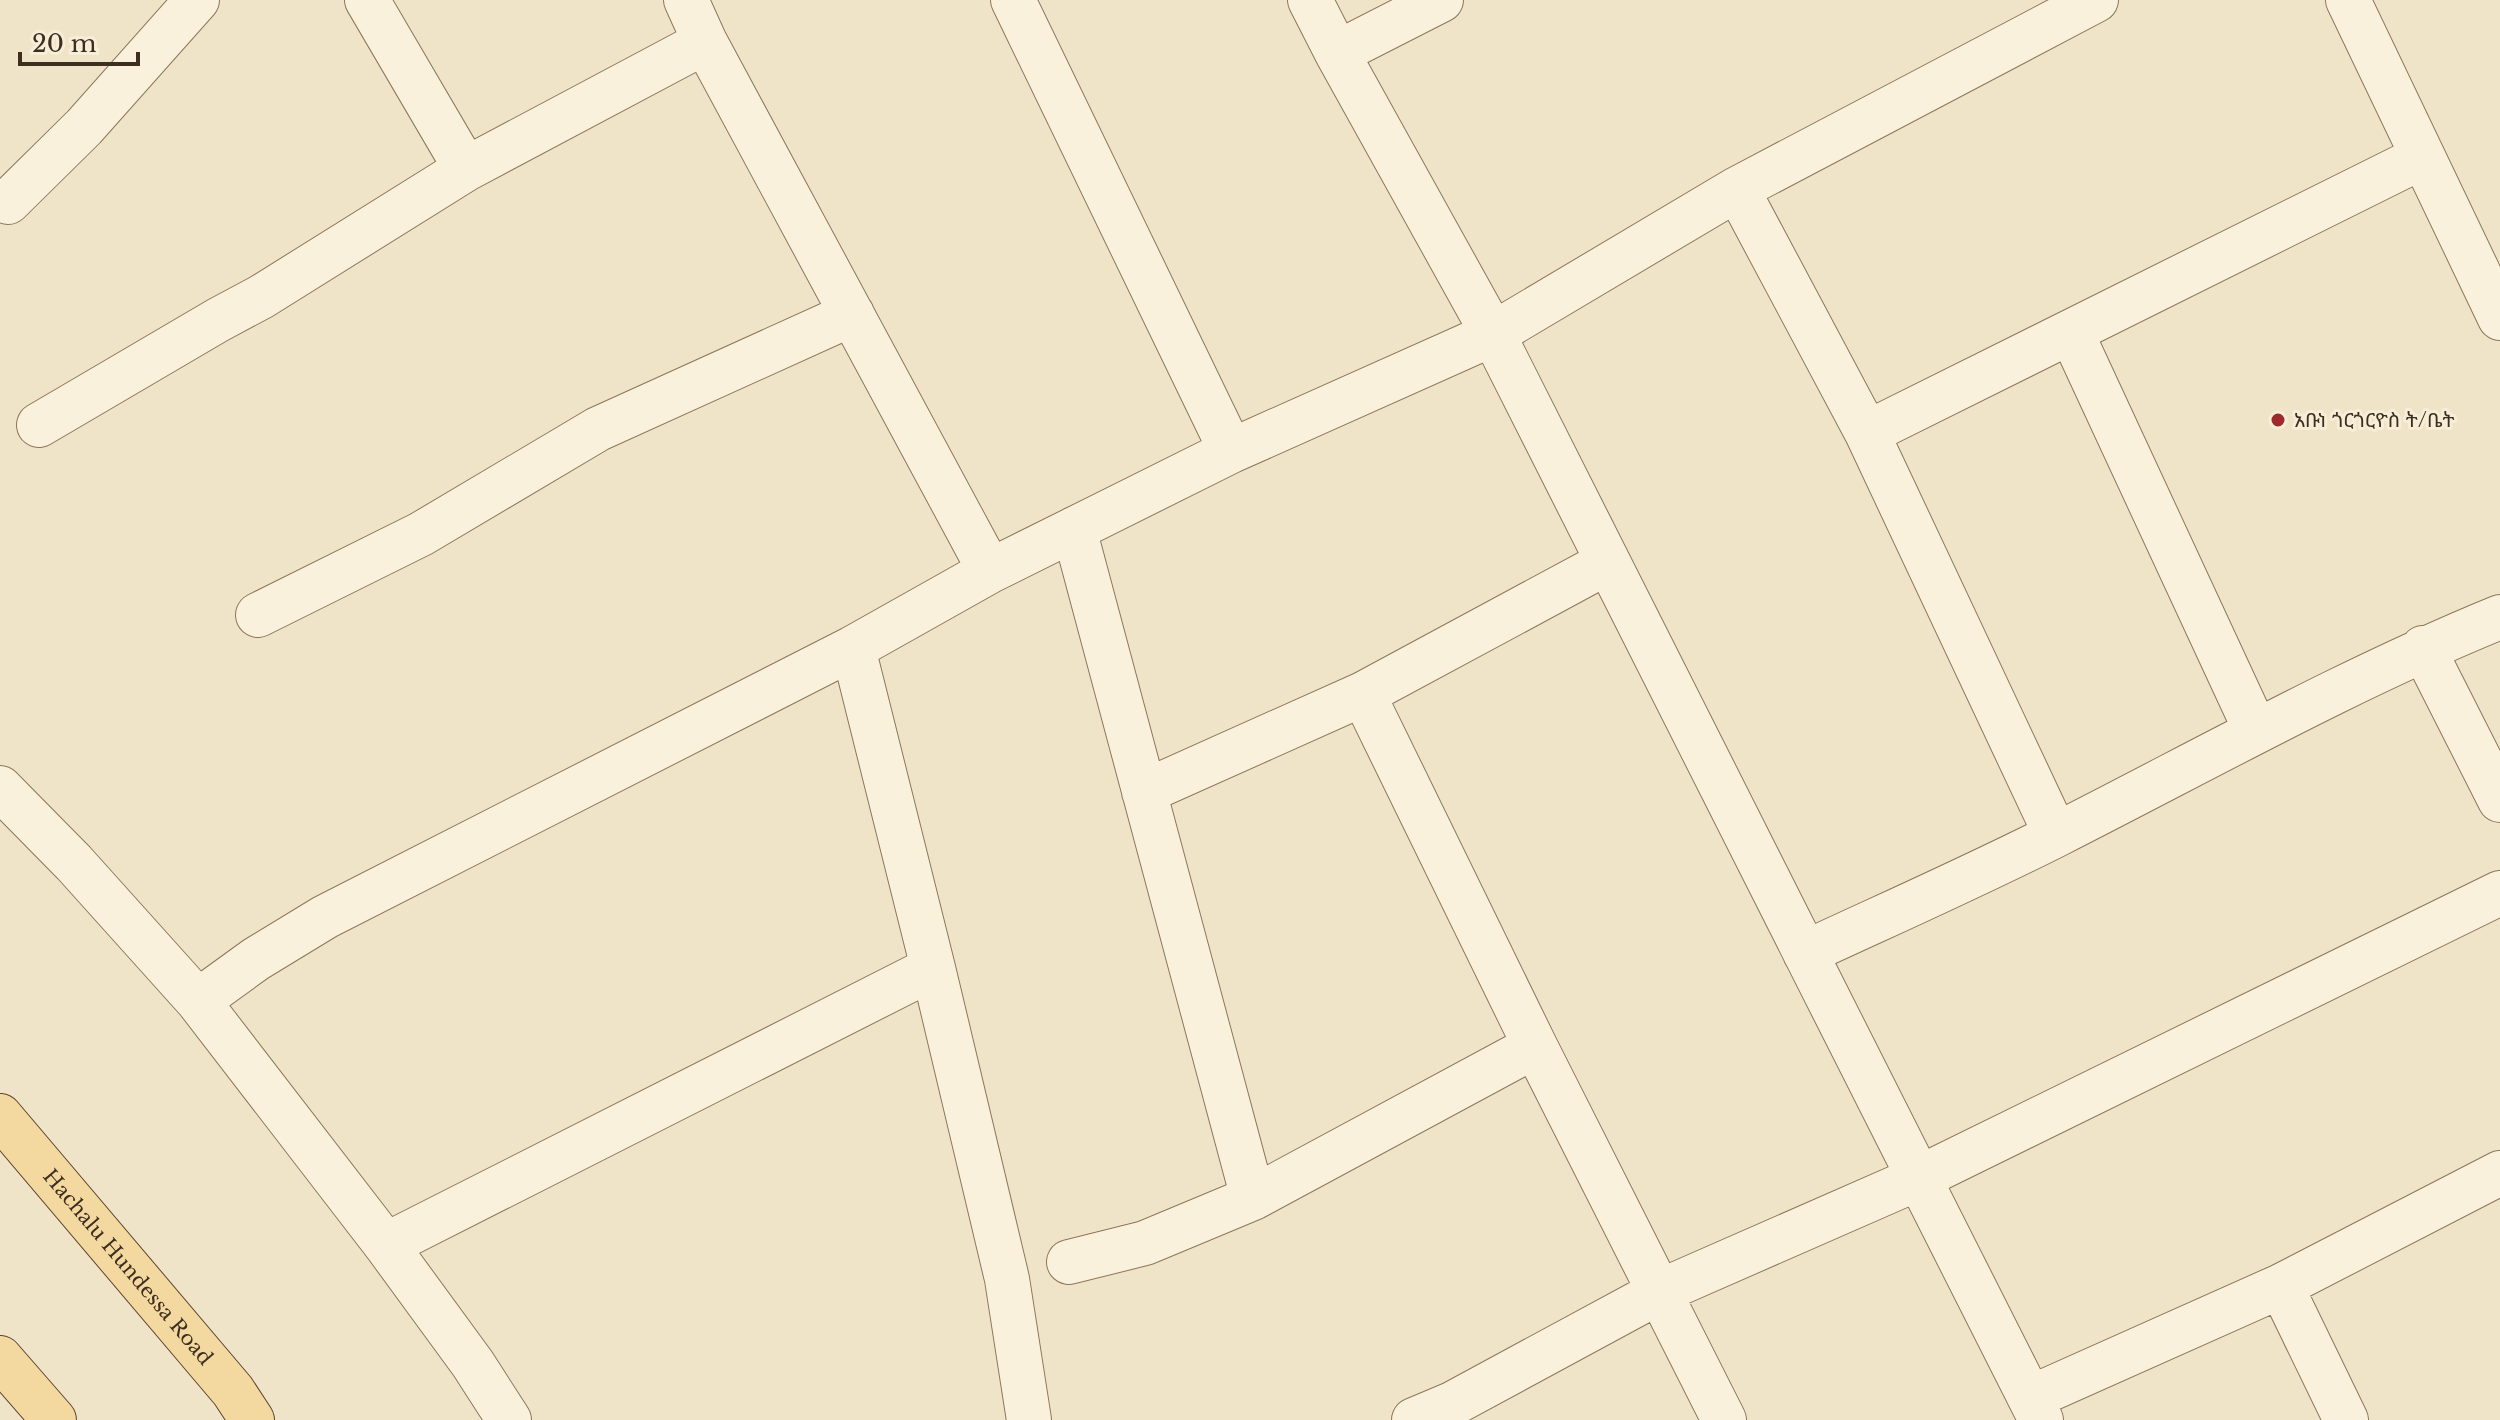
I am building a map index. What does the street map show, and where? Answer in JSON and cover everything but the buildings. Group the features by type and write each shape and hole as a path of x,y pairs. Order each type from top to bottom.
{"main road":[{"name":"Hachalu Hundessa Road","path":"0,1116 233,1391 252,1420"},
{"path":"0,1358 54,1420"}],"street":[{"path":"8,202 84,127 197,0"},
{"path":"367,0 466,169"},
{"path":"686,0 705,42 990,571"},
{"path":"1013,0 1231,451"},
{"path":"1310,0 1493,334 2036,1409 2500,1173"},
{"path":"1337,53 1441,0"},
{"path":"198,1001 256,959 325,917 853,648 990,571 1074,529 1231,451 1493,334 1737,189 2096,0"},
{"path":"2348,0 2500,318"},
{"path":"39,425 261,297 466,169 705,42"},
{"path":"1867,433 2422,157"},
{"path":"1737,189 1867,433 2056,835"},
{"path":"258,615 421,534 598,429 852,314"},
{"path":"2071,332 2256,731"},
{"path":"1074,529 1253,1198"},
{"path":"1144,792 1363,694 1608,562"},
{"path":"1805,953 2056,835 2423,648 2500,617"},
{"path":"853,648 1007,1279 1029,1420"},
{"path":"2423,648 2500,800"},
{"path":"1363,694 1535,1046 1724,1420"},
{"path":"0,788 74,863 198,1001 386,1245 473,1364 509,1420"},
{"path":"1442,1415 1661,1291 1921,1177 2500,893"},
{"path":"386,1245 933,968"},
{"path":"1069,1262 1145,1243 1253,1198 1535,1046"},
{"path":"2281,1286 2346,1420"}],"place":[{"name":"አቡነ ጎርጎርዮስ ት/ቤት","path":"2278,420"}]}
